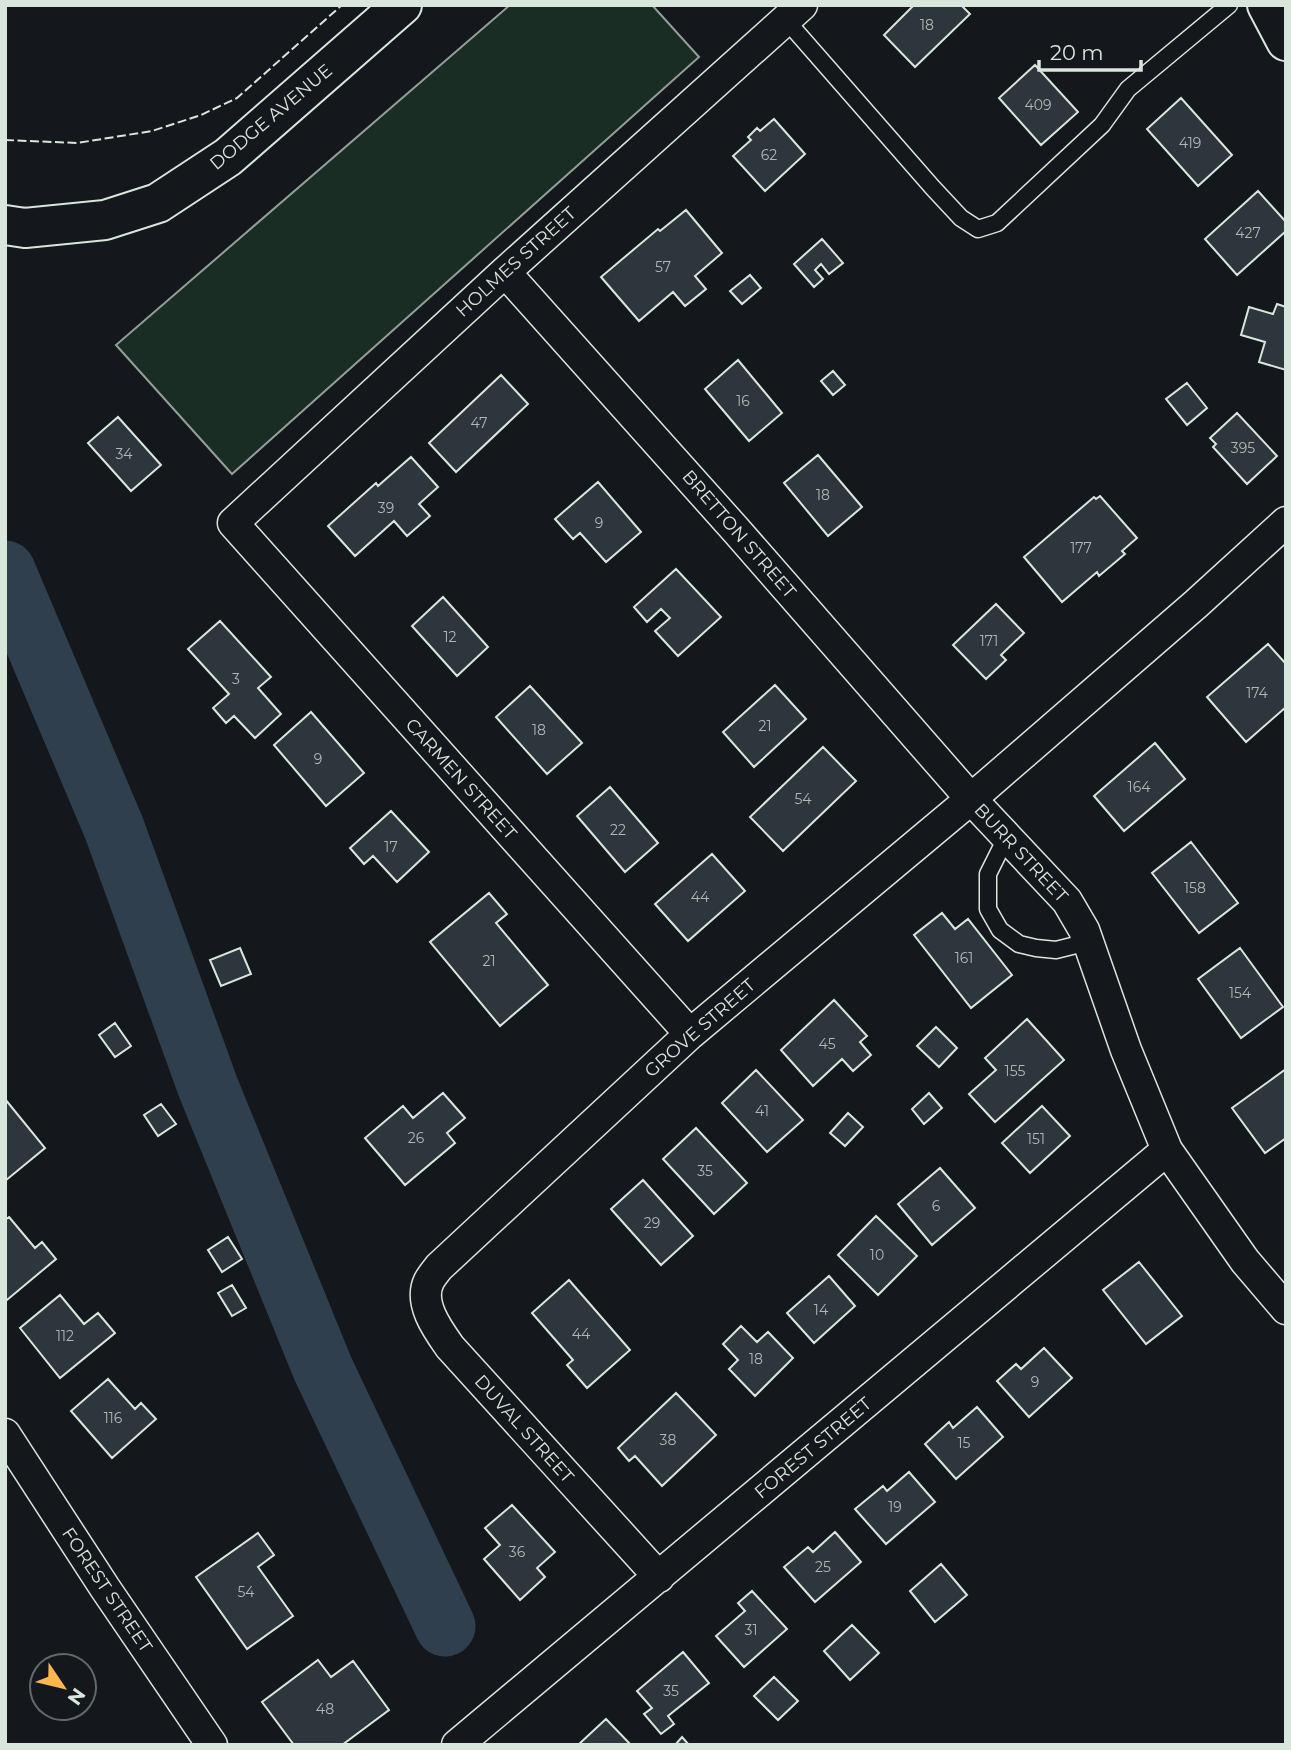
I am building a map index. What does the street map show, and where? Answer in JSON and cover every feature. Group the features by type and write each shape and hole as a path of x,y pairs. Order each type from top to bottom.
{"main road":[{"name":"DODGE AVENUE","path":"5,226 25,228 104,220 158,203 228,158 401,5"},
{"path":"1267,5 1286,41"}],"street":[{"name":"HOLMES STREET","path":"233,523 505,272 794,12"},
{"name":"BRETTON STREET","path":"505,272 971,799"},
{"name":"BURR STREET","path":"1286,522 1196,604 971,799 1068,901 1084,930 1126,1050 1167,1150 1245,1261 1286,1309"},
{"name":"CARMEN STREET","path":"233,523 690,1034"},
{"name":"GROVE STREET","path":"439,1268 690,1034 971,799"},
{"name":"FOREST STREET","path":"457,1745 1167,1150"},
{"name":"DUVAL STREET","path":"439,1268 427,1284 427,1306 436,1327 450,1347 659,1577"},
{"name":"FOREST STREET","path":"5,1434 212,1745"}],"lane":[{"path":"794,12 933,188 961,218 978,229 996,223 1102,125 1128,89 1228,5"},
{"path":"1007,836 988,874 988,909 1000,930 1019,944 1036,948 1056,950 1088,942"}],"green space":[{"path":"510,5 652,5 699,57 232,474 116,345"}],"building":[{"path":"914,5 961,5 970,14 915,67 884,35"},
{"path":"1035,65 1078,112 1041,145 999,98"},
{"path":"1181,98 1232,155 1198,186 1147,129"},
{"path":"774,119 805,154 765,191 733,156 751,140 748,137 757,128 760,131"},
{"path":"1258,191 1286,222 1286,231 1237,275 1205,239"},
{"path":"686,210 722,253 695,276 706,289 685,306 673,292 639,321 601,277 658,229 660,231"},
{"path":"822,239 843,263 829,274 821,264 815,270 823,279 814,287 794,264"},
{"path":"750,275 761,288 742,304 730,291"},
{"path":"1277,304 1286,307 1286,370 1259,362 1265,342 1241,335 1249,307 1273,314"},
{"path":"738,360 782,413 749,441 705,389"},
{"path":"833,371 845,385 833,395 821,381"},
{"path":"501,375 528,404 456,472 429,443"},
{"path":"1187,383 1207,408 1187,425 1166,399"},
{"path":"1237,413 1277,456 1247,484 1213,447 1216,444 1210,438"},
{"path":"118,417 161,465 131,491 88,443"},
{"path":"818,455 862,507 828,536 784,483"},
{"path":"411,457 438,487 419,504 430,516 407,536 394,521 355,556 328,526 376,483 378,486"},
{"path":"598,482 641,532 606,562 580,533 573,539 555,519"},
{"path":"1100,496 1137,538 1122,551 1125,554 1099,576 1097,572 1062,602 1024,557 1094,497 1096,499"},
{"path":"676,569 721,617 678,656 655,631 670,618 661,609 647,622 634,607"},
{"path":"443,597 488,647 457,676 412,626"},
{"path":"996,604 1024,633 1001,655 1006,660 986,679 953,645"},
{"path":"220,621 271,677 258,688 281,714 255,738 234,716 226,723 213,708 229,694 188,649"},
{"path":"1268,644 1286,664 1286,707 1246,742 1207,697"},
{"path":"775,685 806,719 754,767 723,732"},
{"path":"530,686 582,743 547,774 496,717"},
{"path":"311,712 364,773 326,806 274,745"},
{"path":"1155,743 1185,779 1124,831 1094,796"},
{"path":"823,747 856,781 783,851 750,817"},
{"path":"610,787 658,843 625,872 577,816"},
{"path":"391,811 429,852 397,882 373,856 364,864 350,848"},
{"path":"1191,842 1238,903 1199,933 1152,873"},
{"path":"712,854 745,891 688,941 655,904"},
{"path":"489,893 507,914 496,923 548,985 500,1026 430,942"},
{"path":"942,913 955,929 968,919 1012,975 971,1008 914,935"},
{"path":"240,948 251,974 221,986 210,960"},
{"path":"1240,948 1283,1007 1241,1038 1198,979"},
{"path":"834,1000 867,1036 860,1042 871,1055 853,1071 842,1059 813,1086 781,1050"},
{"path":"1027,1019 1064,1060 995,1122 969,1094 996,1070 985,1058"},
{"path":"115,1023 131,1046 115,1057 99,1035"},
{"path":"936,1027 957,1048 939,1067 917,1046"},
{"path":"1286,1069 1286,1138 1265,1153 1232,1108"},
{"path":"756,1070 803,1120 767,1152 722,1103"},
{"path":"443,1093 465,1118 447,1133 455,1143 405,1185 365,1138 403,1106 413,1118"},
{"path":"929,1093 942,1108 924,1124 912,1109"},
{"path":"5,1099 45,1148 5,1181"},
{"path":"161,1104 176,1124 158,1136 144,1115"},
{"path":"1042,1106 1070,1136 1030,1173 1002,1143"},
{"path":"848,1113 863,1127 845,1146 830,1133"},
{"path":"696,1128 747,1183 714,1214 663,1159"},
{"path":"940,1168 975,1208 932,1245 898,1204"},
{"path":"643,1180 693,1236 661,1265 611,1209"},
{"path":"876,1216 917,1256 878,1295 838,1255"},
{"path":"9,1217 35,1248 42,1242 56,1259 7,1300 5,1220"},
{"path":"228,1237 242,1259 222,1272 208,1250"},
{"path":"1139,1262 1182,1316 1146,1344 1103,1290"},
{"path":"829,1276 855,1306 814,1343 787,1313"},
{"path":"569,1280 630,1350 587,1388 567,1365 573,1360 532,1313"},
{"path":"232,1285 246,1308 232,1316 218,1293"},
{"path":"60,1295 84,1324 98,1313 115,1333 60,1378 20,1328"},
{"path":"741,1326 757,1342 768,1332 793,1358 755,1396 729,1369 738,1360 723,1344"},
{"path":"1044,1348 1072,1378 1029,1417 997,1381 1016,1364 1021,1369"},
{"path":"108,1379 135,1409 141,1403 156,1419 112,1458 71,1411"},
{"path":"676,1393 716,1435 662,1486 635,1456 629,1461 618,1448"},
{"path":"977,1407 1003,1437 956,1479 925,1444 949,1422 953,1428"},
{"path":"909,1472 935,1502 886,1544 855,1509 883,1486 887,1491"},
{"path":"512,1505 555,1552 537,1568 545,1577 520,1600 484,1559 500,1545 485,1528"},
{"path":"835,1532 861,1562 815,1602 784,1567 808,1547 813,1552"},
{"path":"258,1533 274,1555 258,1567 293,1616 247,1649 196,1577"},
{"path":"941,1564 967,1595 935,1622 910,1591"},
{"path":"752,1591 787,1629 744,1667 716,1636 745,1611 738,1603"},
{"path":"852,1625 879,1653 850,1680 824,1651"},
{"path":"683,1652 709,1683 668,1716 674,1724 661,1734 644,1714 652,1708 637,1691"},
{"path":"318,1660 331,1677 353,1661 389,1710 342,1745 294,1745 262,1702"},
{"path":"774,1677 798,1701 778,1720 754,1696"},
{"path":"606,1719 631,1745 578,1745"},
{"path":"682,1737 689,1745 675,1745"}],"waterway":[{"path":"5,571 114,828 208,1087 323,1369 445,1626"}],"fence":[{"path":"5,140 77,143 152,131 201,115 237,98 342,5"}]}
